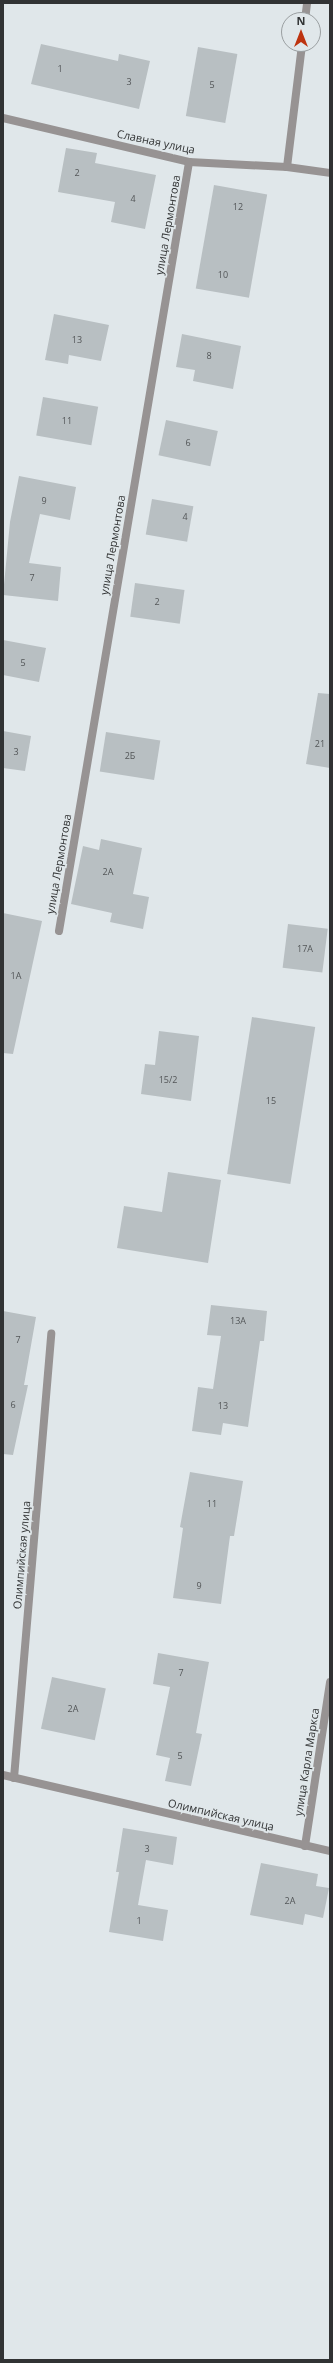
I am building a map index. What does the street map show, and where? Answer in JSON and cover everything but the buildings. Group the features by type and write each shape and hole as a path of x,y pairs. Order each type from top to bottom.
{"street":[{"path":"287,167 301,52"},
{"name":"Славная улица","path":"3,118 190,162 287,167 330,173"},
{"name":"улица Лермонтова","path":"59,931 190,162"},
{"name":"Олимпийская улица","path":"14,1778 51,1334"},
{"name":"улица Карла Маркса","path":"305,1846 330,1682"},
{"name":"Олимпийская улица","path":"3,1776 330,1851"}]}
